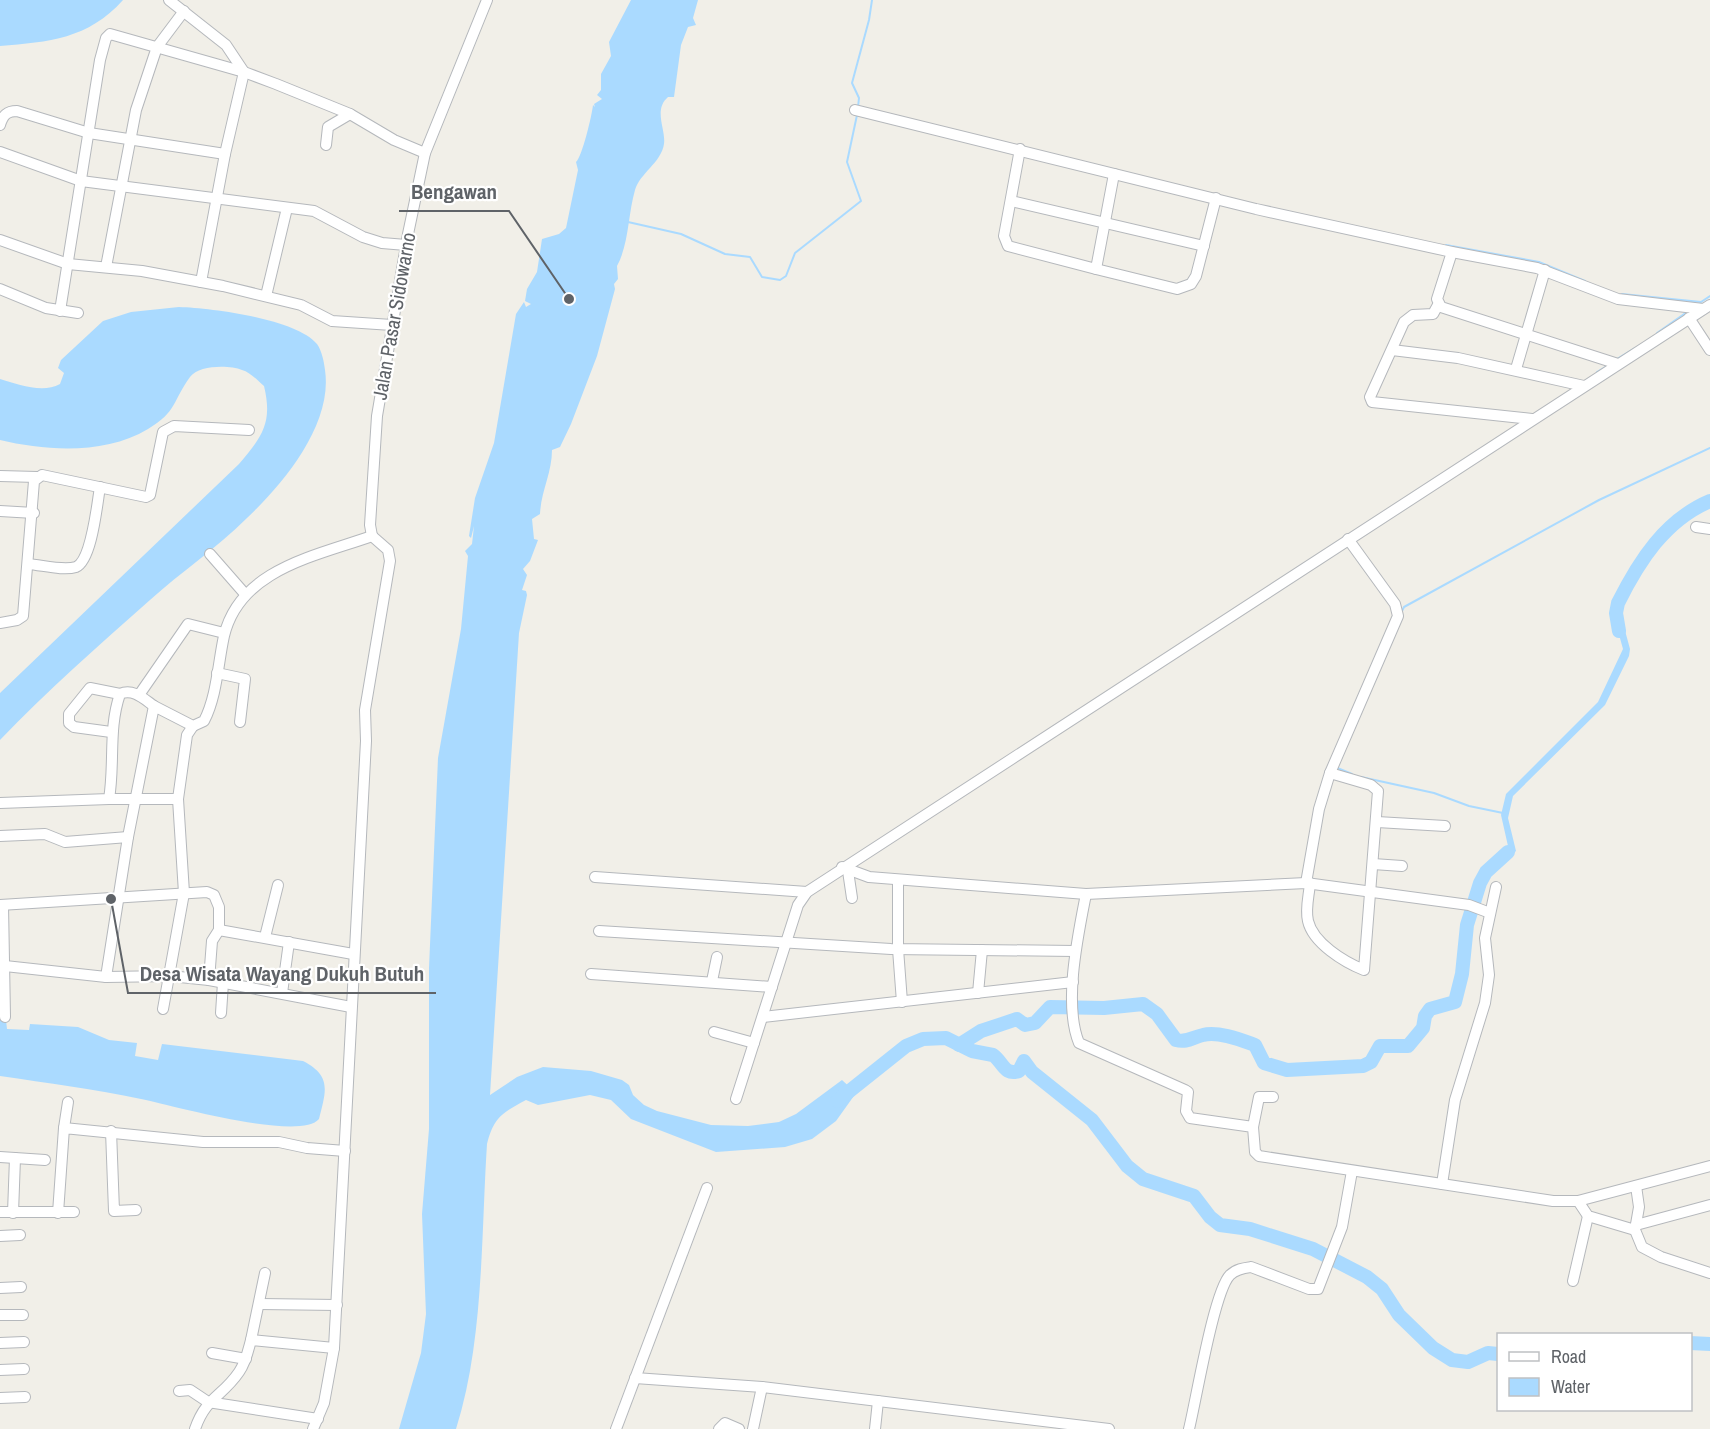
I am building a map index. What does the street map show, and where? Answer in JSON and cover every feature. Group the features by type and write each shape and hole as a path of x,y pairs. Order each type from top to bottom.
{"street":[{"path":"169,0 226,45 244,72 225,154 201,282"},
{"name":"Jalan Pasar Sidowarno","path":"372,536 370,525 377,416 406,245 425,153 487,0"},
{"path":"106,267 129,140 157,48 184,11"},
{"path":"60,311 106,38 110,34 197,61 244,72 350,114 394,140 425,153"},
{"path":"855,110 1216,198 1452,252 1545,270 1618,298 1707,307"},
{"path":"0,125 2,117 10,111 17,111 89,133 225,154"},
{"path":"326,145 328,127 350,114"},
{"path":"1020,149 1004,236 1008,246 1096,269 1177,289 1185,288 1196,276 1216,198"},
{"path":"0,152 81,181 314,211 351,232 372,240 406,245"},
{"path":"1096,269 1114,174"},
{"path":"1011,201 1204,246"},
{"path":"266,296 287,208"},
{"path":"0,240 68,264 106,267 201,282 266,296 301,305 332,321 392,325"},
{"path":"1452,252 1438,304 1429,316 1408,317 1370,397 1373,403 1532,419"},
{"path":"1516,369 1545,270"},
{"path":"0,289 60,311 78,313"},
{"path":"1438,304 1618,364"},
{"path":"736,1099 798,905 807,892 1707,307"},
{"path":"1689,318 1710,351"},
{"path":"1392,350 1516,369 1584,386"},
{"path":"0,476 37,477 42,475 142,498 150,495 163,432 174,426 249,430"},
{"path":"0,623 17,620 23,616 34,513 34,481 37,477"},
{"path":"28,564 69,568 78,566 84,561 90,544 100,487"},
{"path":"0,511 34,513"},
{"path":"1696,527 1710,529"},
{"path":"163,1009 184,893 178,799 187,735 193,726 204,721 207,715 224,633 245,594 252,586 288,566 372,536 388,550 390,561 365,710 366,741 353,954 337,1305 329,1383 315,1424 208,1402 190,1390 179,1391"},
{"path":"1332,774 1371,785 1378,791 1364,970 1331,950 1311,930 1307,916 1308,883 1319,809 1332,774 1398,616 1395,604 1348,539"},
{"path":"210,554 245,594"},
{"path":"139,695 188,624 224,633"},
{"path":"217,673 245,679 240,722"},
{"path":"111,732 74,727 69,723 69,714 90,688 139,695 154,706 193,726"},
{"path":"109,799 114,761 111,732 120,694"},
{"path":"106,977 128,837 154,706"},
{"path":"0,803 136,797 178,799"},
{"path":"1377,822 1445,826"},
{"path":"0,836 45,834 65,842 128,837"},
{"path":"1373,864 1402,866"},
{"path":"845,869 869,877 1086,894 1308,883 1468,905 1487,913"},
{"path":"845,869 852,898"},
{"path":"595,877 807,892"},
{"path":"898,880 898,949 902,1002"},
{"path":"265,937 278,885"},
{"path":"1442,1184 1455,1100 1485,1002 1489,975 1485,938 1487,913 1497,887"},
{"path":"5,1017 2,905 207,892 214,895 219,908 219,930 212,941 209,980"},
{"path":"1086,894 1075,951 1074,982 1076,1034 1082,1046 1185,1090 1188,1092 1186,1112 1190,1118 1253,1127"},
{"path":"219,930 353,954"},
{"path":"599,931 898,949 1075,951"},
{"path":"282,993 289,942"},
{"path":"978,993 982,950"},
{"path":"712,981 717,957"},
{"path":"5,966 106,977 170,976 209,980 351,1006"},
{"path":"591,974 772,987"},
{"path":"763,1017 1074,982"},
{"path":"221,1012 223,983"},
{"path":"714,1032 754,1044"},
{"path":"1273,1096 1259,1097 1253,1127 1255,1152 1259,1156 1553,1201 1578,1201 1710,1166"},
{"path":"58,1213 68,1102"},
{"path":"64,1128 203,1142 279,1142 307,1148 345,1151"},
{"path":"111,1131 114,1211 136,1210"},
{"path":"0,1157 45,1160"},
{"path":"13,1213 15,1158"},
{"path":"1190,1429 1212,1324 1222,1287 1229,1275 1243,1268 1251,1268 1314,1290 1321,1286 1342,1227 1352,1171"},
{"path":"1636,1186 1639,1207 1635,1227 1642,1247 1661,1257 1710,1274"},
{"path":"616,1429 707,1188"},
{"path":"1578,1201 1588,1216 1635,1227 1710,1205"},
{"path":"0,1212 74,1212"},
{"path":"1573,1281 1588,1216"},
{"path":"0,1236 20,1235"},
{"path":"195,1429 201,1411 208,1402 230,1384 246,1359 260,1304 265,1273"},
{"path":"0,1288 21,1287"},
{"path":"260,1304 337,1305"},
{"path":"0,1315 23,1315"},
{"path":"251,1340 334,1348"},
{"path":"0,1343 24,1342"},
{"path":"212,1353 246,1359"},
{"path":"0,1370 24,1369"},
{"path":"635,1378 762,1387 1109,1429"},
{"path":"753,1429 762,1387"},
{"path":"0,1398 25,1397"},
{"path":"875,1429 878,1401"},
{"path":"718,1429 725,1423 739,1429"}],"water":[{"path":"0,0 123,0 110,13 82,31 35,43 0,46"},
{"path":"631,0 698,0 693,18 696,25 688,27 681,45 674,97 668,97 661,108 664,138 662,151 641,178 635,190 624,248 617,266 618,279 614,284 615,289 597,356 560,447 552,450 540,514 532,519 534,539 538,540 530,561 523,569 527,575 522,590 526,591 527,595 519,633 490,1095 517,1077 543,1067 591,1071 622,1080 629,1085 633,1095 644,1105 657,1111 711,1125 748,1126 779,1122 796,1114 842,1080 856,1093 836,1121 812,1139 785,1147 716,1152 631,1119 611,1100 590,1095 538,1105 526,1100 505,1113 496,1122 487,1144 477,1324 465,1395 456,1429 399,1429 421,1353 426,1314 422,1214 429,1129 429,968 438,758 461,629 468,556 465,551 472,544 474,526 471,538 469,536 475,498 494,443 516,314 524,302 526,307 531,304 525,301 527,289 537,272 542,239 559,234 566,228 578,170 576,162 584,144 593,105 595,107 594,104 602,99 597,95 601,90 601,74 611,56 609,42"},
{"path":"179,307 252,316 291,328 306,335 317,344 324,364 325,390 314,431 290,470 247,518 93,651 0,740 0,693 239,464 264,429 267,410 264,386 251,375 230,367 207,368 190,377 174,405 164,417 148,429 131,437 94,447 36,447 0,440 0,379 30,387 53,387 60,384 64,373 58,368 61,360 103,321 131,312"},
{"path":"1620,612 1630,649 1629,656 1605,705 1513,796 1508,818 1516,851 1498,868 1493,862 1508,846 1501,815 1506,794 1598,702 1623,649 1613,613"},
{"path":"0,1020 6,1020 7,1029 29,1030 30,1024 78,1027 109,1040 137,1043 135,1056 158,1060 162,1044 303,1061 319,1072 323,1079 325,1092 319,1119 307,1125 262,1124 106,1092 0,1076"}],"waterway":[{"path":"858,107 859,98 852,83 872,0"},
{"path":"628,222 681,234 725,254 750,257 762,277 780,280 786,276 795,253 861,201 847,162 857,115"},
{"path":"1446,245 1539,262 1585,281"},
{"path":"1622,294 1701,302 1710,296"},
{"path":"1657,333 1687,312"},
{"path":"1617,359 1635,348"},
{"path":"1597,372 1607,366"},
{"path":"1401,613 1404,607 1599,500 1710,448"},
{"path":"1619,631 1616,613 1618,603 1644,557 1680,519 1710,501"},
{"path":"1335,767 1352,774"},
{"path":"1361,777 1434,793 1469,806 1503,813"},
{"path":"959,1045 981,1031 1017,1019 1025,1025 1035,1023 1050,1007 1104,1008 1143,1004 1157,1014 1176,1040 1187,1040 1209,1034 1229,1037 1255,1045 1264,1063 1287,1070 1363,1066 1371,1062 1380,1046 1408,1046 1423,1028 1425,1016 1430,1009 1455,1002 1462,974 1467,925 1480,883 1486,872 1508,852"},
{"path":"837,1101 906,1046 923,1039 946,1038 972,1051 993,1055 1010,1072 1019,1071 1024,1061 1032,1072 1092,1120 1127,1166 1143,1179 1194,1196 1210,1217 1220,1225 1250,1229 1313,1249 1367,1277 1382,1289 1399,1315 1433,1348 1452,1360 1468,1362 1488,1353 1497,1354"},
{"path":"1692,1343 1710,1344"}],"place":[{"name":"Bengawan","path":"569,299"},
{"name":"Desa Wisata Wayang Dukuh Butuh","path":"111,899"}]}
